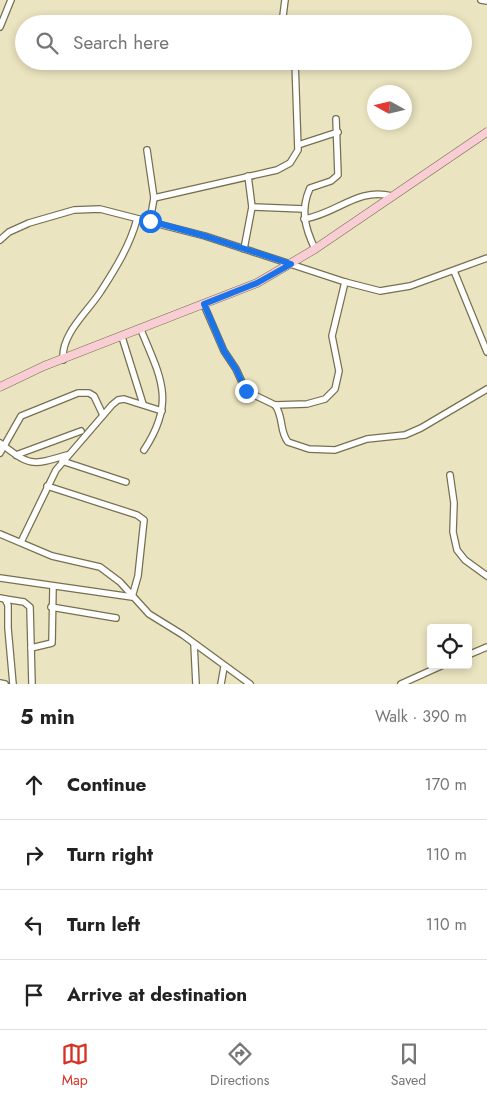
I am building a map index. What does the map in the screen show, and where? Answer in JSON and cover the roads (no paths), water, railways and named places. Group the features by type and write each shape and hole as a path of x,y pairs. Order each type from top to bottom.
{"street":[{"path":"0,27 11,0"},
{"path":"283,15 285,0"},
{"path":"481,0 487,1"},
{"path":"154,198 284,167 294,158 298,145 295,70"},
{"path":"315,249 304,219 304,209 310,188 331,181 338,175 338,132 336,118"},
{"path":"298,145 338,132"},
{"path":"0,387 257,283 315,249 487,132"},
{"path":"147,150 154,198 150,221"},
{"path":"244,249 252,207 248,176"},
{"path":"304,219 332,210 365,194 392,196"},
{"path":"252,207 304,209"},
{"path":"0,240 9,232 29,223 81,209 100,210 150,221 369,289 388,291 454,271 487,258"},
{"path":"63,360 66,340 110,275 128,243 137,219"},
{"path":"454,271 487,352"},
{"path":"204,304 224,351 236,369 243,388 250,394 275,405 317,402 330,396 335,389 339,371 332,336 345,282"},
{"path":"141,330 163,388 162,411 157,429 144,450"},
{"path":"122,337 143,404"},
{"path":"275,405 282,417 284,436 288,442 309,449 335,450 367,439 398,436 412,432 487,389"},
{"path":"0,453 2,444 21,416 78,393 89,393 94,396 103,415"},
{"path":"22,542 47,486 62,461 120,399 143,404 162,411"},
{"path":"16,455 80,431"},
{"path":"2,444 16,455 34,464 67,455"},
{"path":"62,461 126,482"},
{"path":"450,475 454,503 453,532 458,550 464,560 487,576"},
{"path":"47,486 137,515 144,520 145,528 138,576 132,597"},
{"path":"0,534 52,556 100,567 120,582 149,614 250,684"},
{"path":"0,578 132,597"},
{"path":"31,648 52,644 53,586"},
{"path":"2,598 29,605 32,684"},
{"path":"2,598 8,605 13,684"},
{"path":"52,607 116,618"},
{"path":"194,644 196,684"},
{"path":"472,653 487,647"},
{"path":"222,684 224,667"},
{"path":"401,684 434,669"},
{"path":"0,683 5,684"}]}
